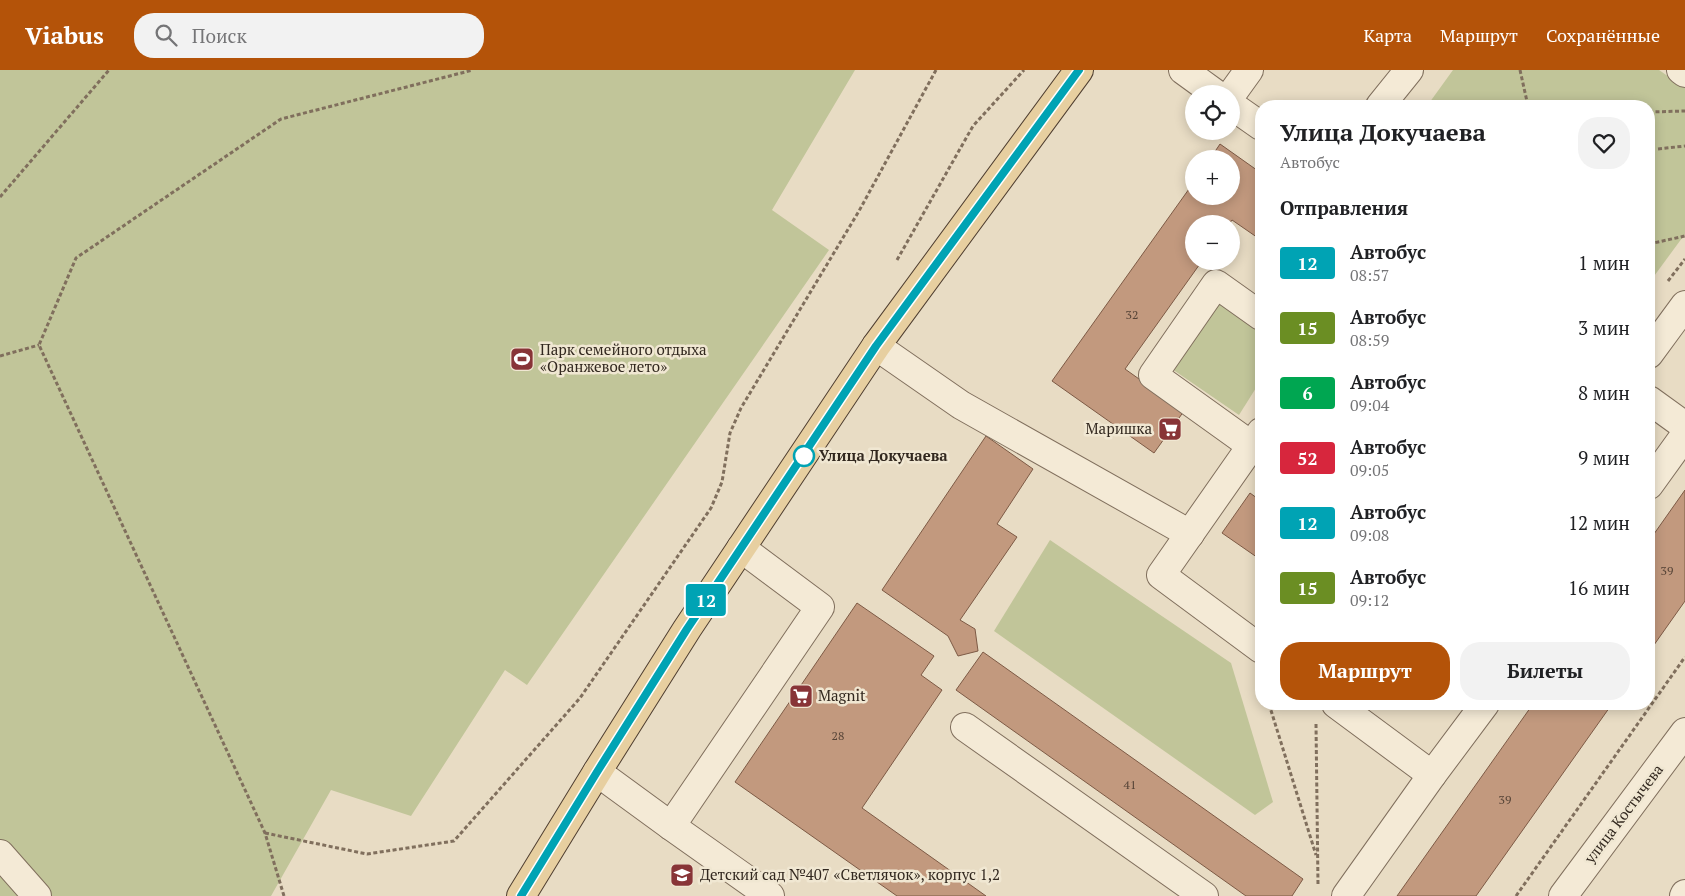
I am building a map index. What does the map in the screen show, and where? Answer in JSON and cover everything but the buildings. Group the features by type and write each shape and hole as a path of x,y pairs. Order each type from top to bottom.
{"main road":[{"path":"521,896 687,629 876,346 1079,70"}],"street":[{"path":"1183,70 1204,85"},
{"path":"1238,85 1248,70"},
{"path":"1385,100 1409,70"},
{"path":"1681,70 1685,73"},
{"path":"1240,111 1255,122"},
{"path":"1255,312 1216,284 1153,375 1255,438"},
{"path":"1655,346 1685,305"},
{"path":"876,346 961,404 1190,534"},
{"path":"1655,404 1685,426"},
{"path":"1655,477 1685,435"},
{"path":"1255,440 1161,575 1255,645"},
{"path":"671,826 820,607 741,548"},
{"path":"1344,710 1432,775"},
{"path":"1346,896 1432,775 1481,710"},
{"path":"965,727 1204,896"},
{"name":"улица Костычева","path":"1563,896 1685,732"},
{"path":"597,772 770,896"},
{"path":"0,854 37,896"}],"path":[{"path":"0,197 109,70"},
{"path":"284,896 265,833 39,345 76,258 281,119 473,70"},
{"path":"265,833 367,854 454,841 568,713 596,677 711,508 722,482 730,433 740,408 859,211 936,70"},
{"path":"897,260 972,126 1024,70"},
{"path":"1520,70 1527,100"},
{"path":"1655,112 1685,111"},
{"path":"1658,149 1685,146"},
{"path":"1655,243 1685,236"},
{"path":"0,356 39,345"},
{"path":"1655,699 1685,657"},
{"path":"1271,710 1318,861"},
{"path":"1516,896 1648,710"},
{"path":"1316,723 1318,887"}],"green space":[{"path":"0,70 855,70 772,210 829,250 527,685 505,670 411,816 331,790 271,896 0,896"},
{"path":"1453,70 1659,70 1685,88 1685,234 1655,275 1655,100 1431,100"},
{"path":"1217,301 1255,329 1255,390 1239,415 1172,369"},
{"path":"1050,540 1231,663 1273,802 1255,815 994,631"}],"bus line":[{"name":"12","path":"521,896 687,629 876,346 1079,70"}],"place":[{"name":"Парк семейного отдыха «Оранжевое лето»","path":"522,359"},
{"name":"Маришка","path":"1170,429"},
{"name":"Улица Докучаева","path":"804,456"},
{"name":"Magnit","path":"801,696"},
{"name":"Детский сад №407 «Светлячок», корпус 1,2","path":"682,875"}]}
